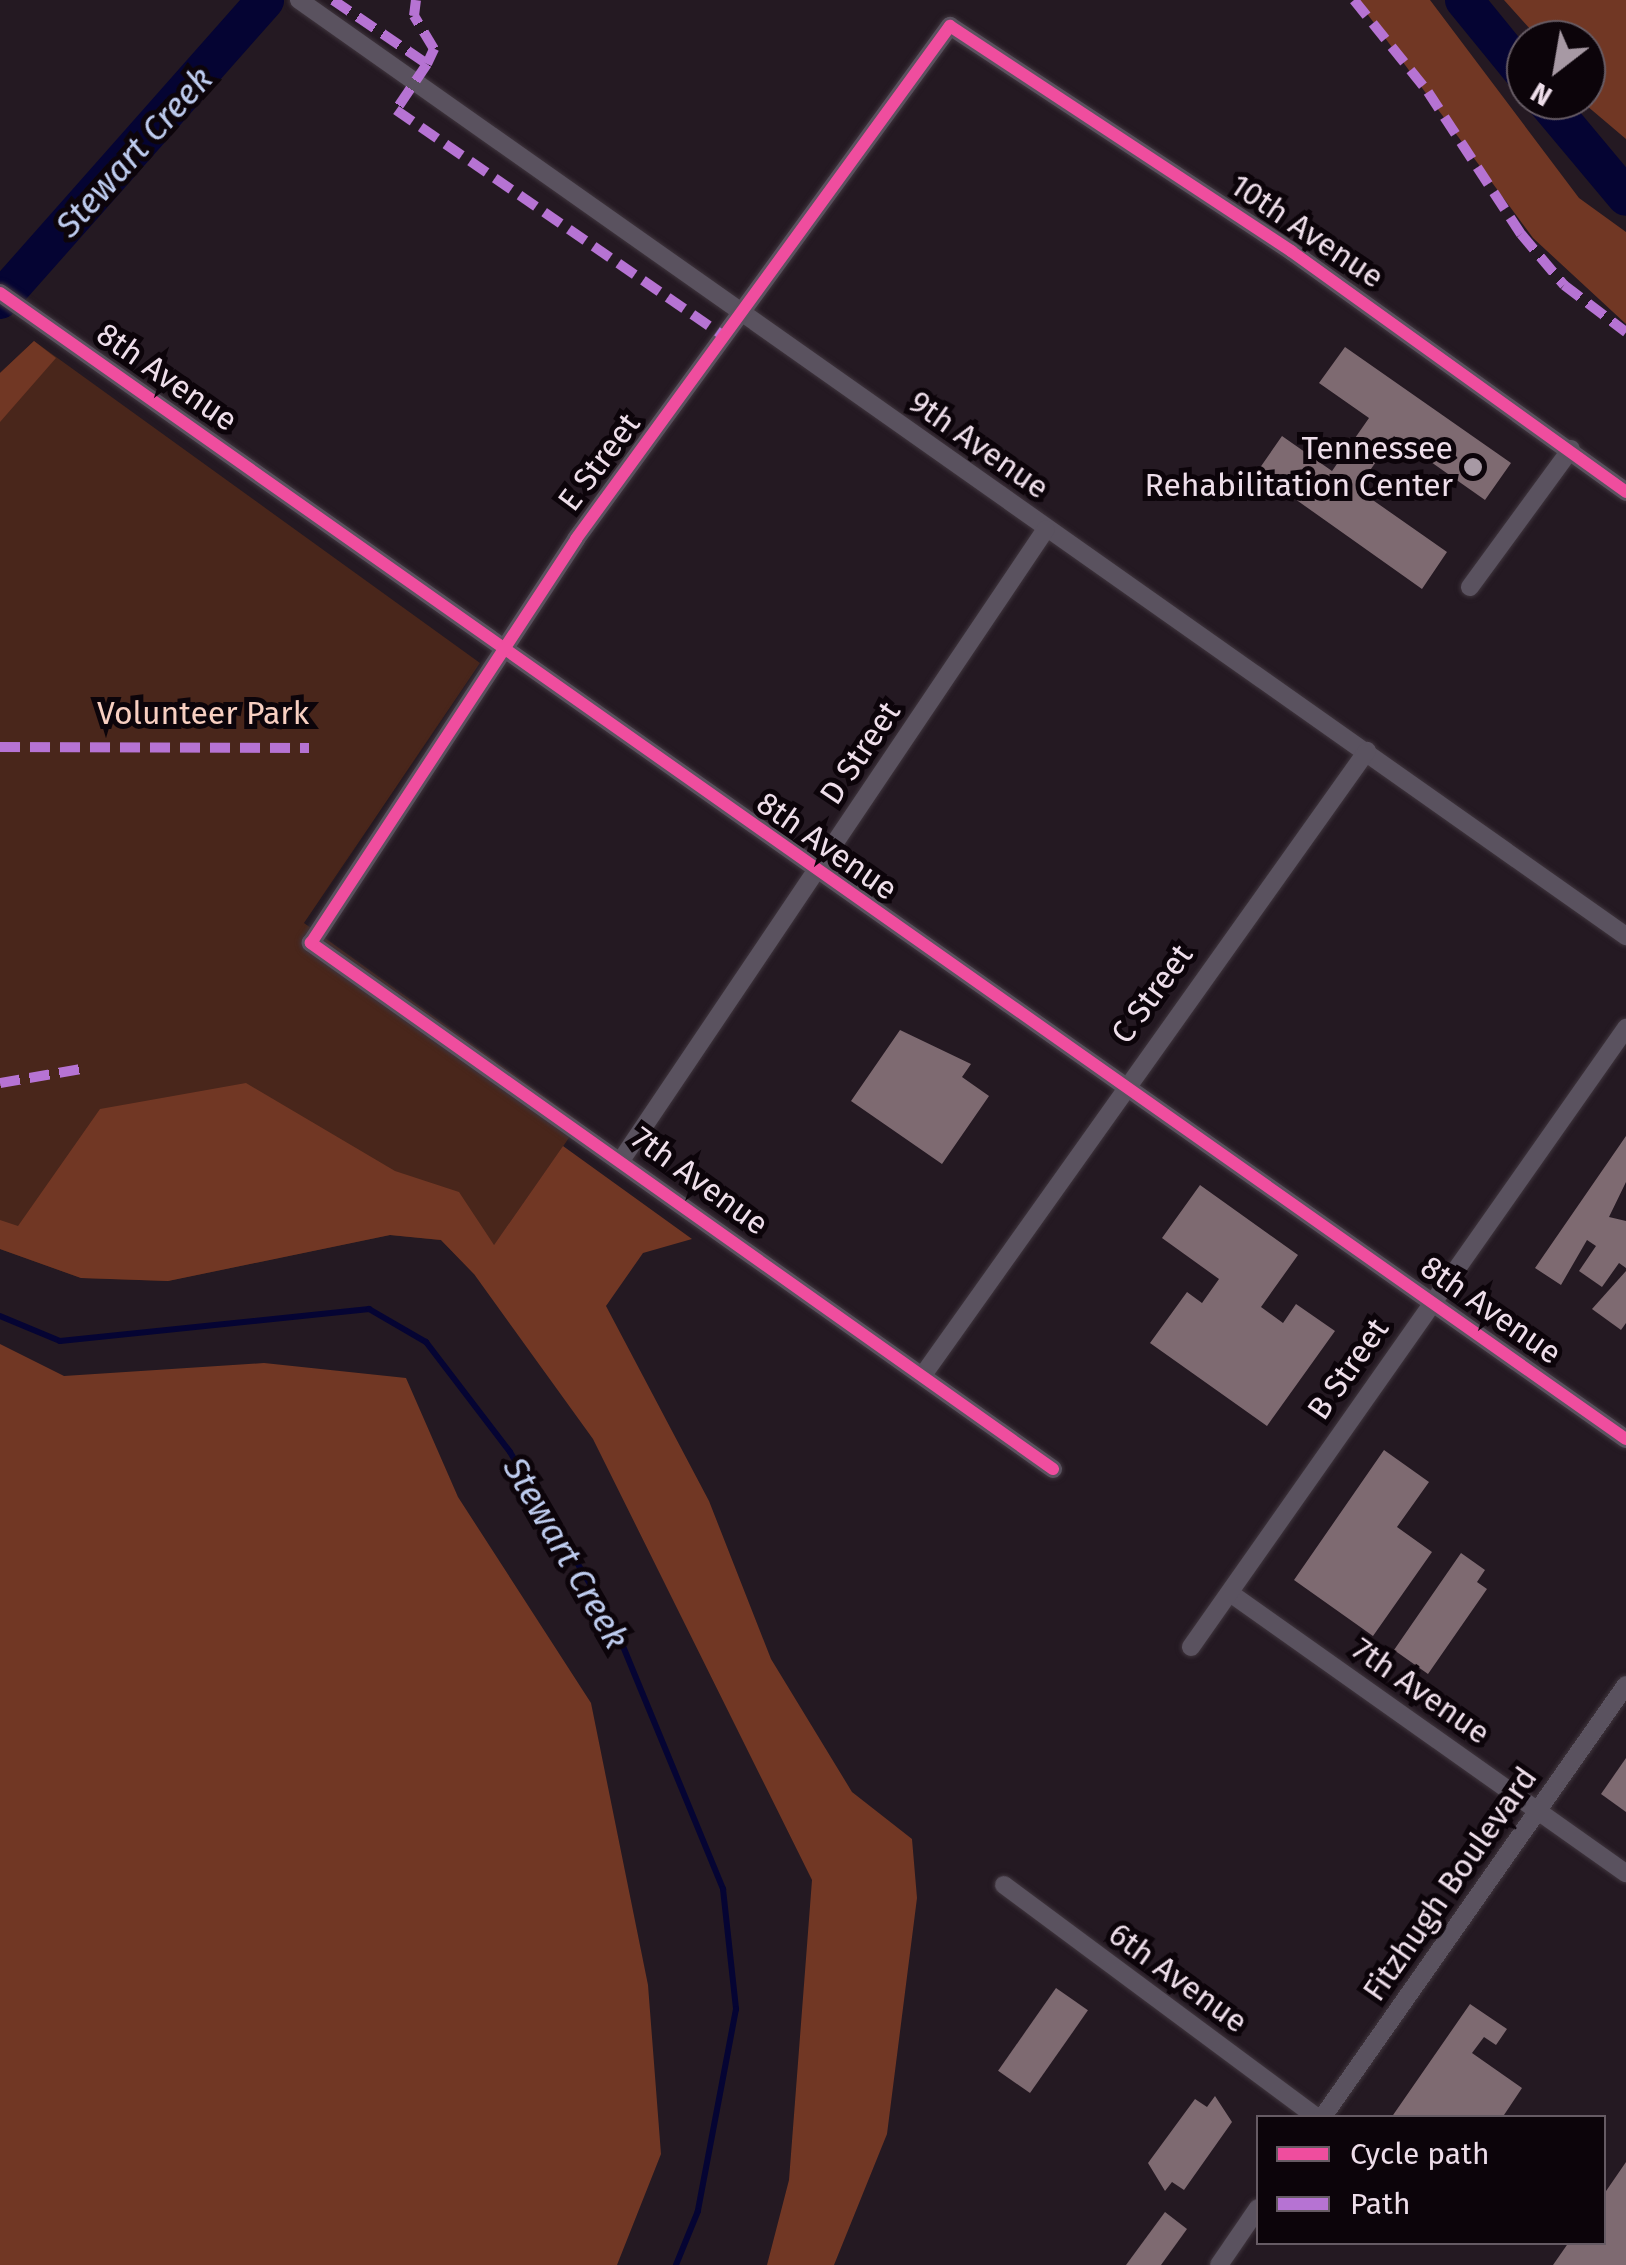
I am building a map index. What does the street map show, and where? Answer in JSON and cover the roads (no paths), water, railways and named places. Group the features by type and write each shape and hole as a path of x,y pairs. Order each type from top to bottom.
{"street":[{"name":"9th Avenue","path":"300,0 739,315 1367,751 1626,936"},
{"name":"E Street","path":"311,943 502,648 950,26"},
{"name":"10th Avenue","path":"950,26 1571,448 1626,492"},
{"name":"8th Avenue","path":"0,294 816,873 1126,1081 1626,1440"},
{"path":"1470,587 1571,448"},
{"name":"D Street","path":"622,1159 1046,528"},
{"name":"C Street","path":"924,1375 1126,1081 1367,751"},
{"name":"7th Avenue","path":"311,943 622,1159 1053,1469"},
{"name":"B Street","path":"1191,1647 1626,1028"},
{"name":"7th Avenue","path":"1230,1593 1626,1873"},
{"name":"Fitzhugh Boulevard","path":"1322,2115 1626,1685"},
{"name":"6th Avenue","path":"1004,1885 1316,2115"},
{"path":"1218,2265 1256,2211"}],"waterway":[{"name":"Stewart Creek","path":"0,300 265,0"},
{"name":"Stewart Creek","path":"1464,0 1506,51"},
{"name":"Stewart Creek","path":"1562,120 1626,197"},
{"name":"Stewart Creek","path":"0,1316 60,1341 369,1309 426,1342 510,1452 613,1622 723,1889 736,2009 698,2211 676,2265"}],"place":[{"name":"Tennessee Rehabilitation Center","path":"1473,467"}],"park label":[{"name":"Volunteer Park","path":"203,713"}]}
